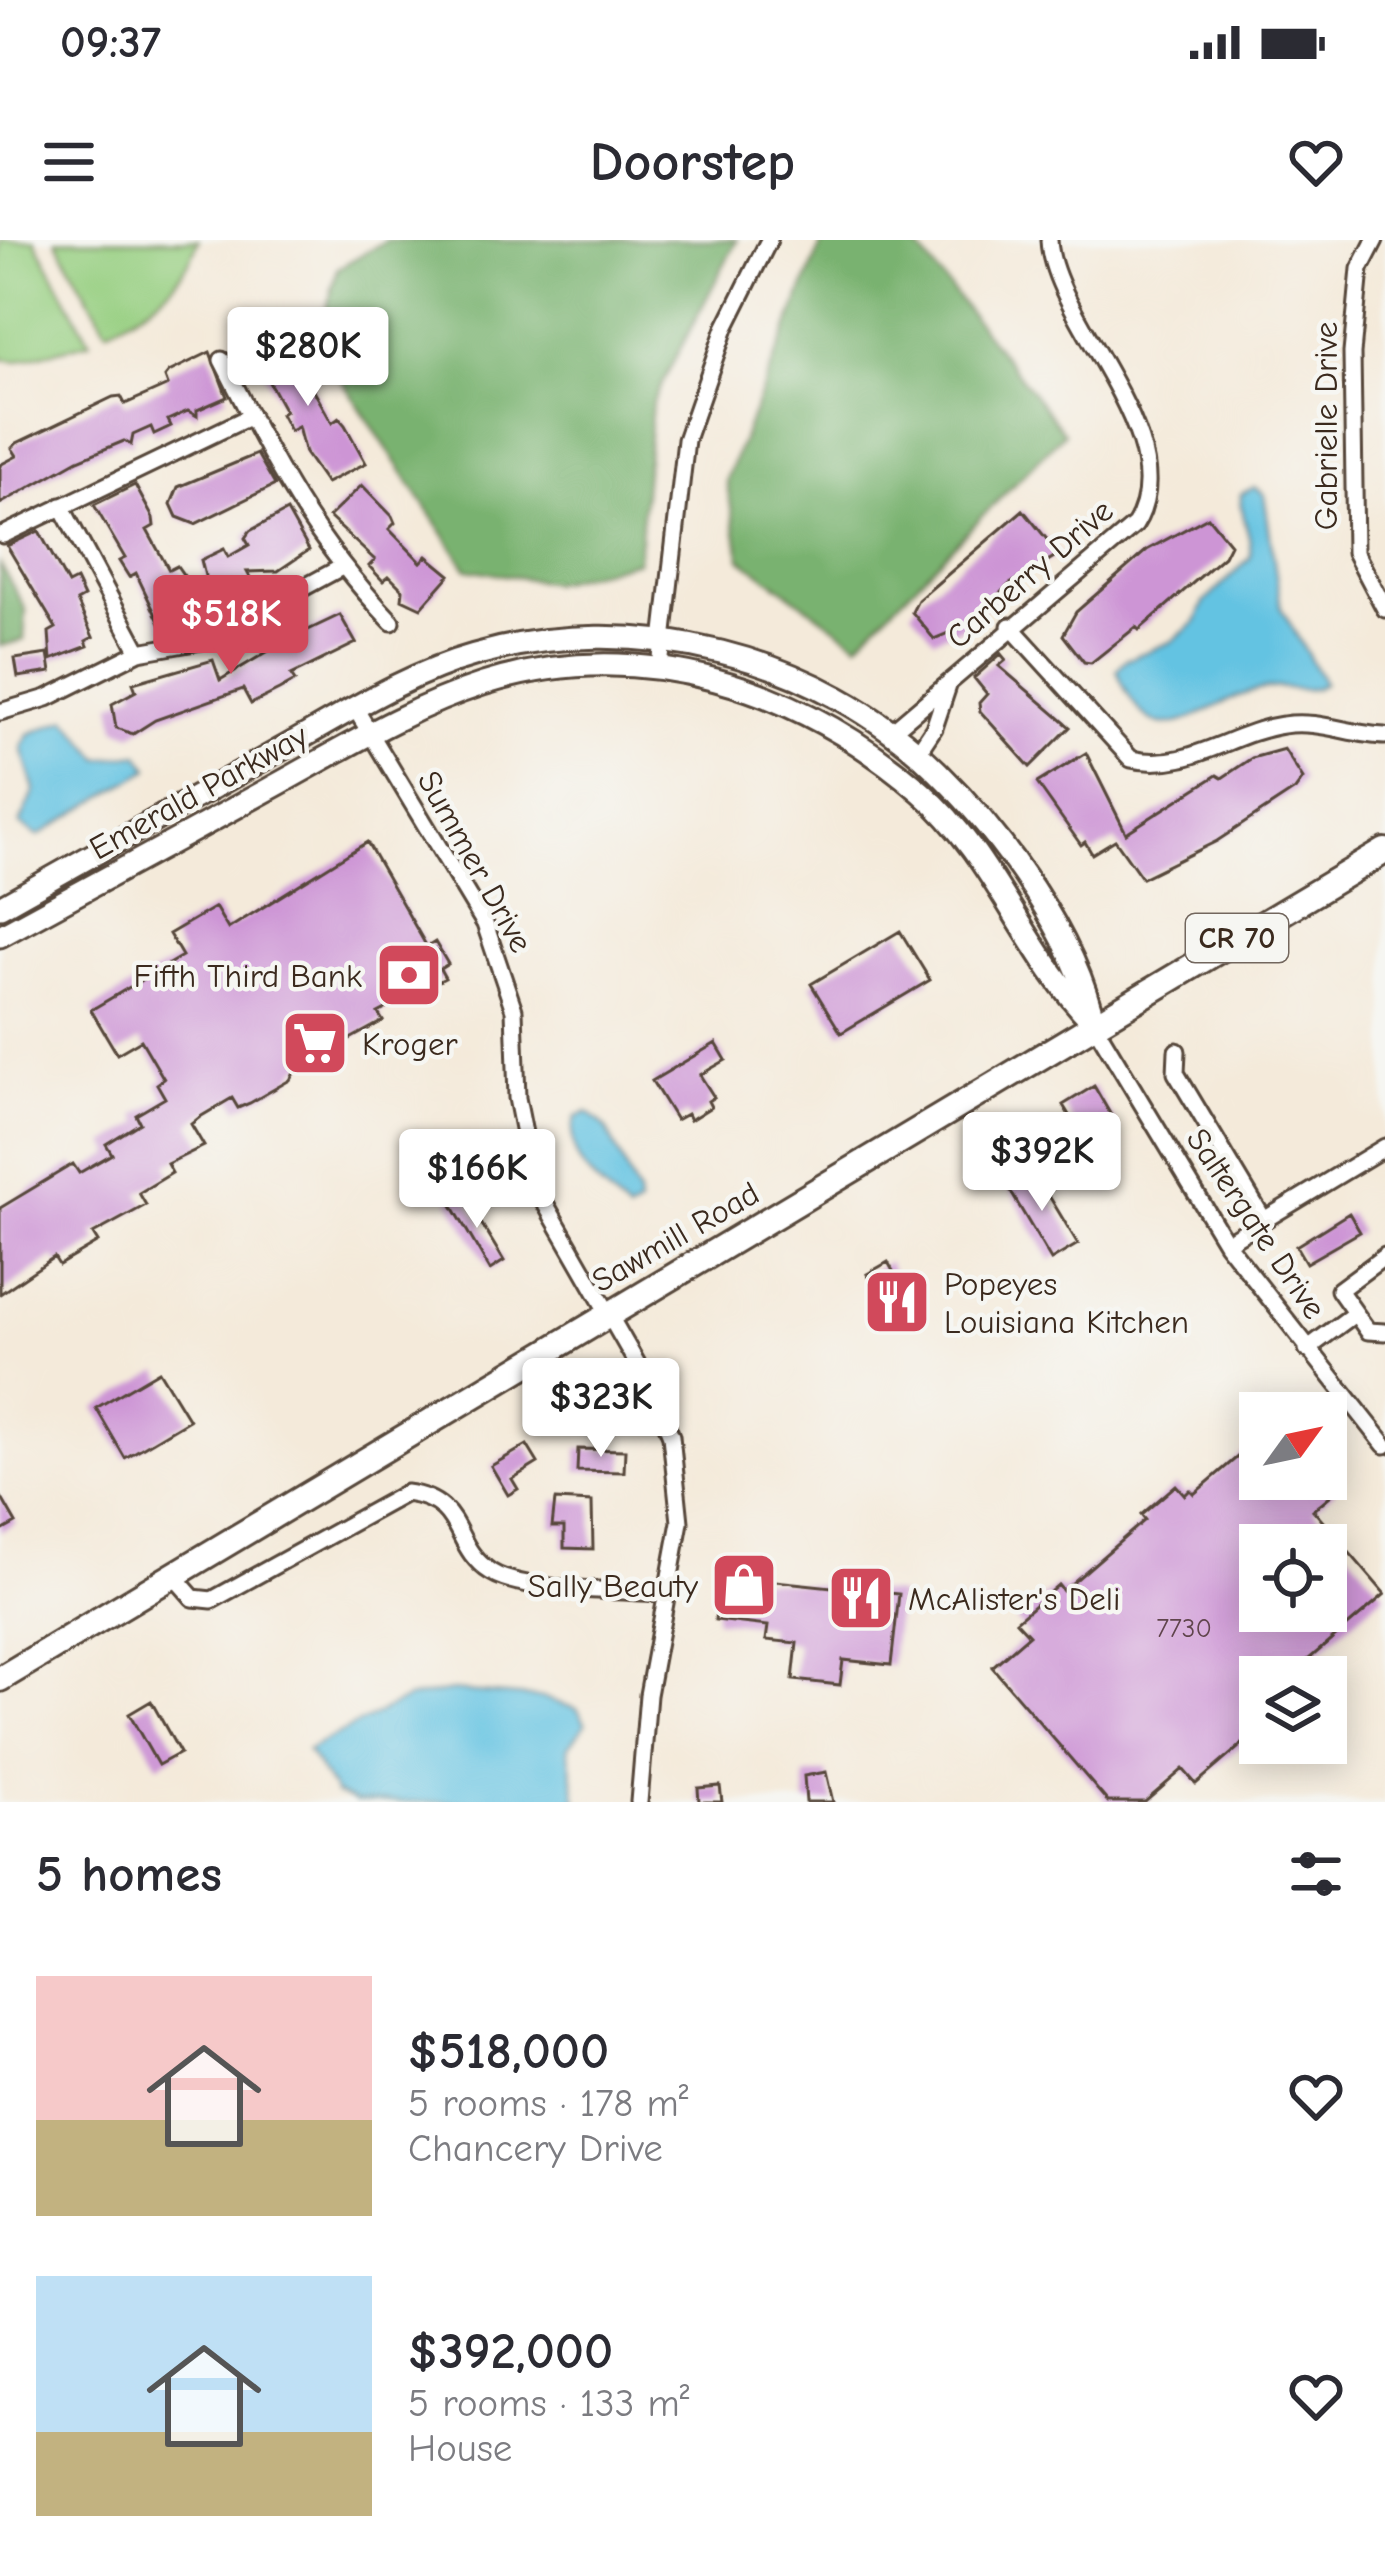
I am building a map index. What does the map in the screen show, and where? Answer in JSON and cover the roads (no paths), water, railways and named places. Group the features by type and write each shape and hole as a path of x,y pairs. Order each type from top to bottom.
{"main road":[{"name":"Emerald Parkway","path":"0,908 355,708 473,655 581,636 663,638 775,668 918,752 989,826 1015,863 1086,987 1094,1024"},
{"name":"Emerald Parkway","path":"0,936 369,735 484,684 584,665 682,668 766,696 851,738 921,792 988,868 1067,997 1094,1024"},
{"name":"Sawmill Road","path":"0,1679 1385,851"}],"street":[{"path":"660,668 686,440 724,328 770,240"},
{"name":"Carberry Drive","path":"891,732 1010,626 1135,526 1147,490 1128,409 1095,340 1055,281 1049,240"},
{"name":"Gabrielle Drive","path":"1382,240 1360,268 1352,353 1355,552 1385,609"},
{"path":"222,360 297,506 340,568 392,622"},
{"path":"3,535 251,416"},
{"path":"61,506 140,652"},
{"path":"0,712 47,698 140,652 207,640 340,568"},
{"path":"1010,626 1131,759 1155,765 1183,761 1254,730 1290,723 1385,736"},
{"name":"Carberry Drive","path":"918,752 934,728 949,683"},
{"name":"Summer Drive","path":"355,708 485,924 506,975 514,1010 517,1098 534,1184 655,1396 678,1466 681,1515 640,1747 639,1802"},
{"name":"Saltergate Drive","path":"1094,1024 1226,1243 1385,1445"},
{"path":"1177,1051 1176,1073 1264,1220"},
{"path":"1226,1243 1385,1147"},
{"path":"1385,1256 1339,1290 1368,1331 1385,1332"},
{"path":"1307,1349 1353,1316"},
{"path":"172,1574 193,1598 212,1600 406,1493 446,1506 482,1563 506,1578 668,1594"}],"water":[{"path":"1255,487 1264,494 1281,608 1324,683 1312,689 1277,687 1246,694 1183,721 1165,724 1148,718 1132,701 1117,670 1125,660 1171,642 1196,622 1204,603 1250,558 1241,494"},
{"path":"67,719 100,759 139,754 149,769 38,836 20,824 35,790 22,748 29,734"},
{"path":"588,1112 606,1128 638,1195 639,1205 628,1213 579,1160 573,1133 576,1117"},
{"path":"452,1691 543,1698 577,1709 586,1724 568,1747 577,1802 355,1802 336,1794 307,1750 409,1698"}],"place":[{"name":"Fifth Third Bank","path":"409,975"},
{"name":"Kroger","path":"315,1043"},
{"name":"Popeyes Louisiana Kitchen","path":"897,1302"},
{"name":"Sally Beauty","path":"744,1585"},
{"name":"McAlister's Deli","path":"861,1598"}]}
